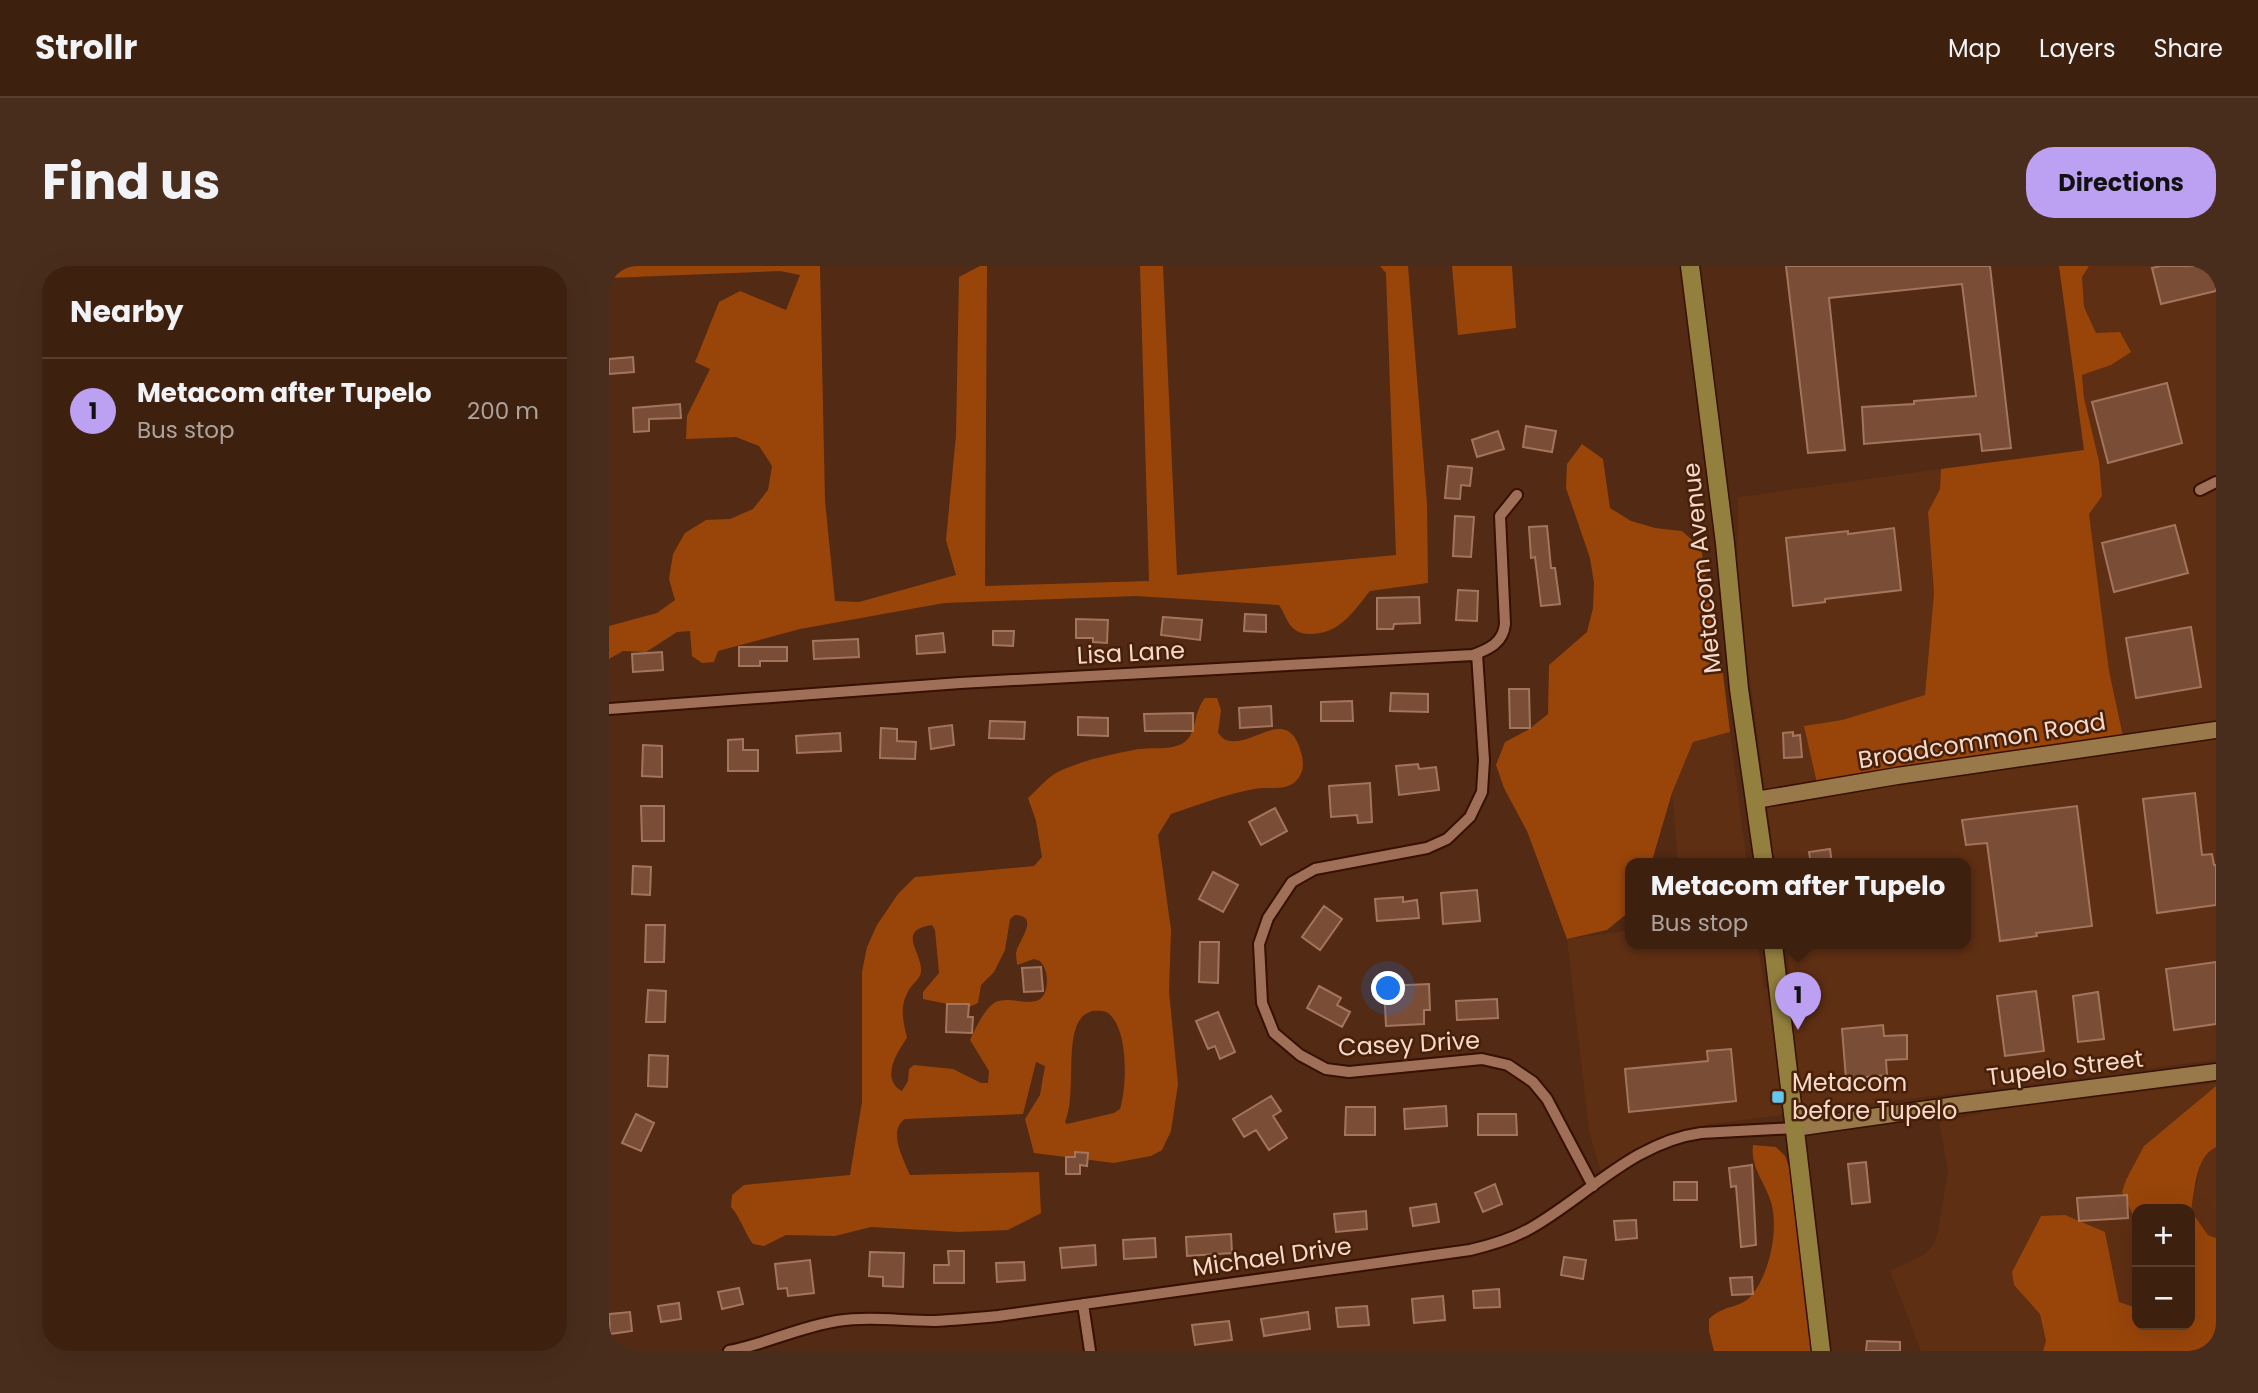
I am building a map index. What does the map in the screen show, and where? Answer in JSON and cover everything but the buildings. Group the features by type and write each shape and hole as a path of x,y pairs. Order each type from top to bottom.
{"main road":[{"name":"Metacom Avenue","path":"1690,266 1725,543 1739,689 1763,858"},
{"path":"1774,949 1821,1351"}],"street":[{"path":"2200,491 2216,482"},
{"path":"1477,654 1491,649 1504,634 1500,516 1517,495"},
{"name":"Lisa Lane","path":"609,709 960,683 1477,654"},
{"name":"Casey Drive","path":"1477,654 1484,760 1482,792 1470,817 1447,838 1427,848 1315,869 1291,882 1268,918 1259,944 1262,1003 1275,1033 1300,1055 1326,1069 1349,1072 1482,1059 1508,1065 1533,1082 1547,1099 1593,1186"},
{"name":"Broadcommon Road","path":"1756,800 1924,772 2216,730"},
{"name":"Tupelo Street","path":"1795,1128 2216,1072"},
{"name":"Michael Drive","path":"729,1351 751,1347 812,1326 840,1321 871,1318 934,1321 998,1316 1470,1250 1503,1242 1531,1228 1646,1151 1688,1135 1795,1128"},
{"path":"1083,1304 1090,1351"}],"shaded area":[{"path":"609,266 820,266 825,501 835,601 859,602 956,575 946,540 956,435 959,277 980,266 987,266 985,586 1149,581 1140,266 1163,266 1177,575 1396,555 1386,273 1380,266 1408,266 1427,504 1428,583 1370,591 1344,621 1320,633 1306,634 1296,630 1290,625 1279,605 1136,596 944,603 800,629 718,651 714,662 702,663 692,656 690,631 677,632 646,652 623,651 609,659 609,626 657,613 675,600 669,579 673,554 685,533 706,520 730,519 753,509 768,490 772,466 759,446 736,437 686,439 687,416 710,369 695,362 719,302 740,291 786,310 800,275 780,271 609,278"},
{"path":"1452,266 1512,266 1516,328 1458,335"},
{"path":"2059,266 2089,266 2082,277 2084,307 2096,333 2120,332 2131,352 2111,365 2082,375 2084,398 2099,461 2102,496 2089,514 2109,671 2123,736 1817,783 1804,726 1842,720 1925,695 1934,593 1928,512 1940,489 1941,469 2084,450"},
{"path":"2089,266 2216,266 2216,1060 1710,1124 1669,1136 1601,1172 1589,1131 1567,939 1625,931 1625,949 1759,949 1764,988 1791,980 1787,949 1971,949 1971,858 1774,858 1737,585 1738,497 1941,469 1940,489 1928,512 1934,593 1925,695 1842,720 1804,726 2123,735 2109,671 2089,514 2101,496 2099,461 2084,398 2082,375 2111,365 2084,307 2081,276"},
{"path":"1582,444 1603,459 1610,508 1631,521 1655,528 1682,531 1701,548 1714,625 1703,648 1722,665 1730,732 1693,742 1672,793 1653,858 1625,858 1625,915 1607,930 1567,939 1527,831 1504,788 1496,765 1505,742 1528,730 1548,714 1549,665 1587,632 1593,608 1594,583 1590,558 1566,488 1567,464"},
{"path":"1205,698 1217,698 1221,710 1218,733 1226,740 1247,739 1279,729 1288,731 1296,740 1303,766 1298,778 1287,786 1244,791 1171,814 1158,835 1171,930 1169,992 1178,1084 1171,1131 1162,1150 1151,1156 1114,1163 1034,1153 1025,1119 1040,1095 1045,1066 1036,1062 1023,1114 905,1119 897,1131 897,1138 910,1175 1039,1172 1041,1213 1008,1230 959,1232 871,1227 835,1236 786,1235 764,1246 753,1244 731,1207 732,1195 744,1185 850,1175 862,1102 862,972 867,947 877,925 898,894 915,877 1034,866 1042,857 1036,821 1028,798 1056,773 1074,765 1140,749 1168,748 1181,744 1192,732","holes":["1015,915 1023,916 1027,924 1016,953 1017,965 1034,959 1040,961 1047,981 1041,998 1027,1002 1001,1000 994,1003 980,1020 970,1040 989,1071 988,1083 981,1083 953,1069 914,1065 909,1069 908,1081 902,1091 895,1086 891,1073 895,1058 907,1038 903,1020 904,1002 921,972 913,943 915,932 932,925 935,930 939,973 923,992 923,999 967,1008 978,1003 981,985 994,972 1005,950 1010,919","1092,1011 1108,1013 1120,1032 1125,1059 1120,1109 1114,1113 1067,1124 1065,1122 1070,1097 1073,1038 1082,1017"]},
{"path":"1730,732 1746,858 1677,858 1672,793 1693,742"},
{"path":"2216,1083 2216,1086 2144,1146 2122,1192 2132,1213 2132,1306 2119,1302 2105,1232 2041,1216 2012,1272 2014,1285 2040,1314 2046,1341 2043,1351 1921,1351 1890,1271 1925,1254 1934,1244 1938,1232 1948,1170 1939,1122 2004,1108"},
{"path":"2216,1086 2216,1147 2209,1152 2200,1166 2192,1204 2132,1204 2132,1213 2122,1192 2144,1146"},
{"path":"1753,1145 1776,1147 1785,1156 1794,1180 1813,1325 1811,1351 1714,1351 1709,1319 1751,1296 1763,1276 1771,1251 1773,1213 1756,1167"},
{"path":"2216,1147 2216,1238 2208,1235 2195,1217 2195,1204 2192,1204 2201,1162 2208,1151"},
{"path":"2065,1215 2105,1232 2119,1302 2132,1306 2132,1330 2195,1330 2195,1217 2208,1235 2216,1238 2216,1351 2043,1351 2046,1341 2040,1314 2014,1285 2012,1272 2041,1216"}],"place":[{"name":"Metacom after Tupelo","path":"1798,1030"},
{"name":"Metacom before Tupelo","path":"1778,1097"}]}
